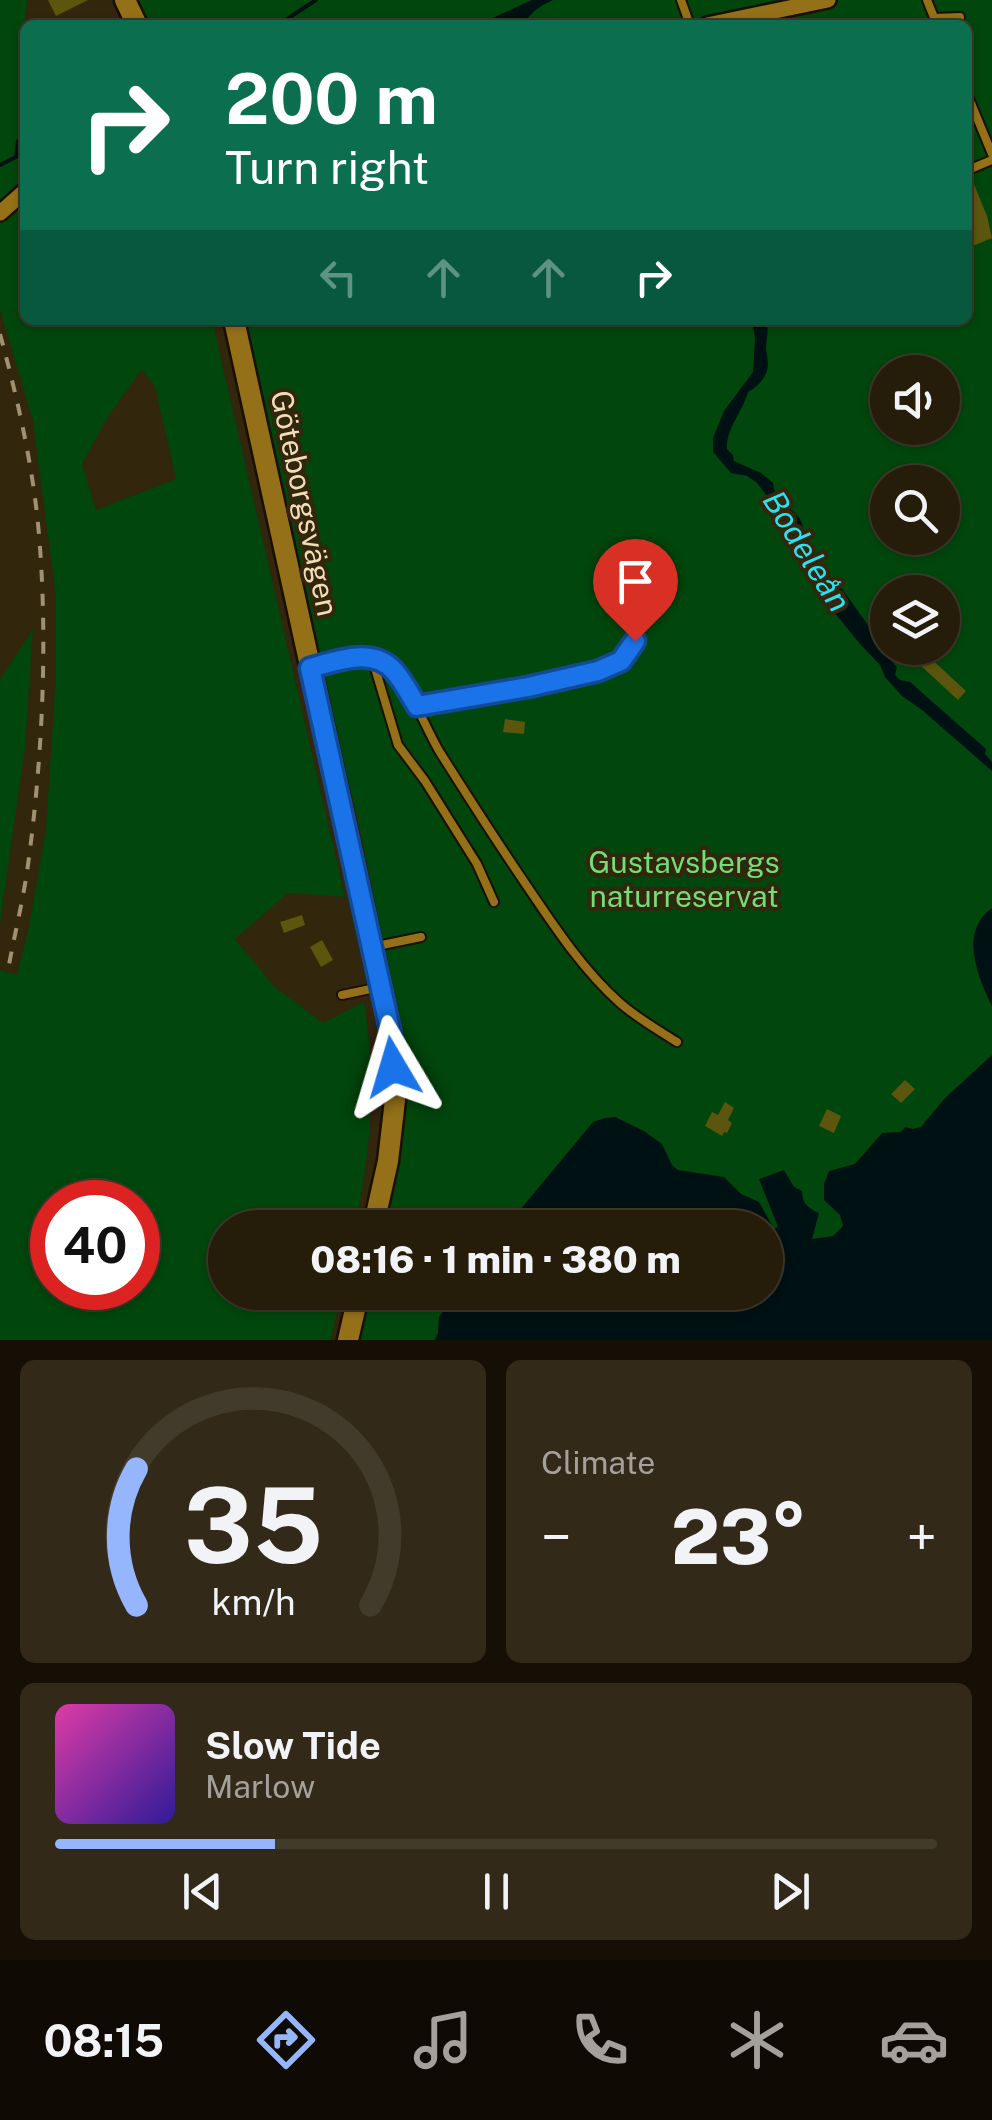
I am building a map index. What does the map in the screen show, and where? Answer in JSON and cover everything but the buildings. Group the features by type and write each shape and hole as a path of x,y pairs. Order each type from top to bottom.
{"street":[{"path":"732,20 828,0"},
{"path":"0,213 20,195"},
{"name":"Göteborgsvägen","path":"235,325 391,1034 395,1100 377,1210"},
{"path":"348,1340 355,1310"}],"lane":[{"path":"942,20 960,17"},
{"path":"972,106 992,157"},
{"path":"417,706 566,680 621,661 632,649 638,629 638,550"},
{"path":"310,668 356,657 385,662 396,672 440,752 556,928 620,1004 677,1042"},
{"path":"372,658 398,745 477,864 494,902"},
{"path":"372,947 421,937"},
{"path":"342,995 380,986"}],"green space":[{"path":"0,0 27,0 25,20 20,20 20,180 0,201"},
{"name":"Gustavsbergs naturreservat","path":"124,0 992,0 992,1340 359,1340 365,1310 783,1310 783,1210 387,1210 398,1160 400,1025 359,824 236,325 972,325 972,20 134,20"},
{"path":"20,203 20,325 213,325 345,897 288,893 235,939 275,987 323,1023 364,1002 371,1087 358,1210 208,1210 208,1310 337,1310 331,1340 0,1340 0,970 17,975 29,926 46,829 56,676 56,596 33,421 0,310 0,219","holes":["142,369 155,387 176,479 96,510 82,464 108,417"]},
{"path":"33,629 25,747 0,924 0,680"}],"water":[{"path":"532,0 553,0 527,20 488,20"},
{"name":"Bodeleån","path":"753,325 767,325 768,368 762,381 748,392 729,434 727,449 734,461 773,483 776,498 800,519 818,566 840,586 870,628 870,654 815,589 777,510 764,492 747,476 731,473 713,452 713,438 724,411 753,372"},
{"name":"Bodeleån","path":"880,665 895,665 895,675 900,680 910,682 986,749 992,771 902,696"},
{"path":"992,908 992,1006 977,968 974,941 982,918"},
{"path":"992,1055 992,1340 435,1340 444,1310 783,1310 783,1210 771,1210 759,1179 784,1170 794,1187 802,1191 806,1205 819,1213 812,1239 833,1236 843,1226 840,1215 824,1200 829,1171 855,1164 882,1133 921,1127 945,1098"},
{"path":"615,1117 662,1144 678,1170 724,1177 741,1194 759,1202 763,1210 520,1210 593,1122"}],"waterway":[{"path":"286,20 316,0"},
{"path":"0,165 16,157 20,139"}],"railway":[{"path":"0,334 34,491 43,602 40,739 33,829 8,970"}],"route":[{"path":"393,1067 391,1034 310,668 356,657 385,662 396,672 417,706 598,671 621,661 635,641"}]}
